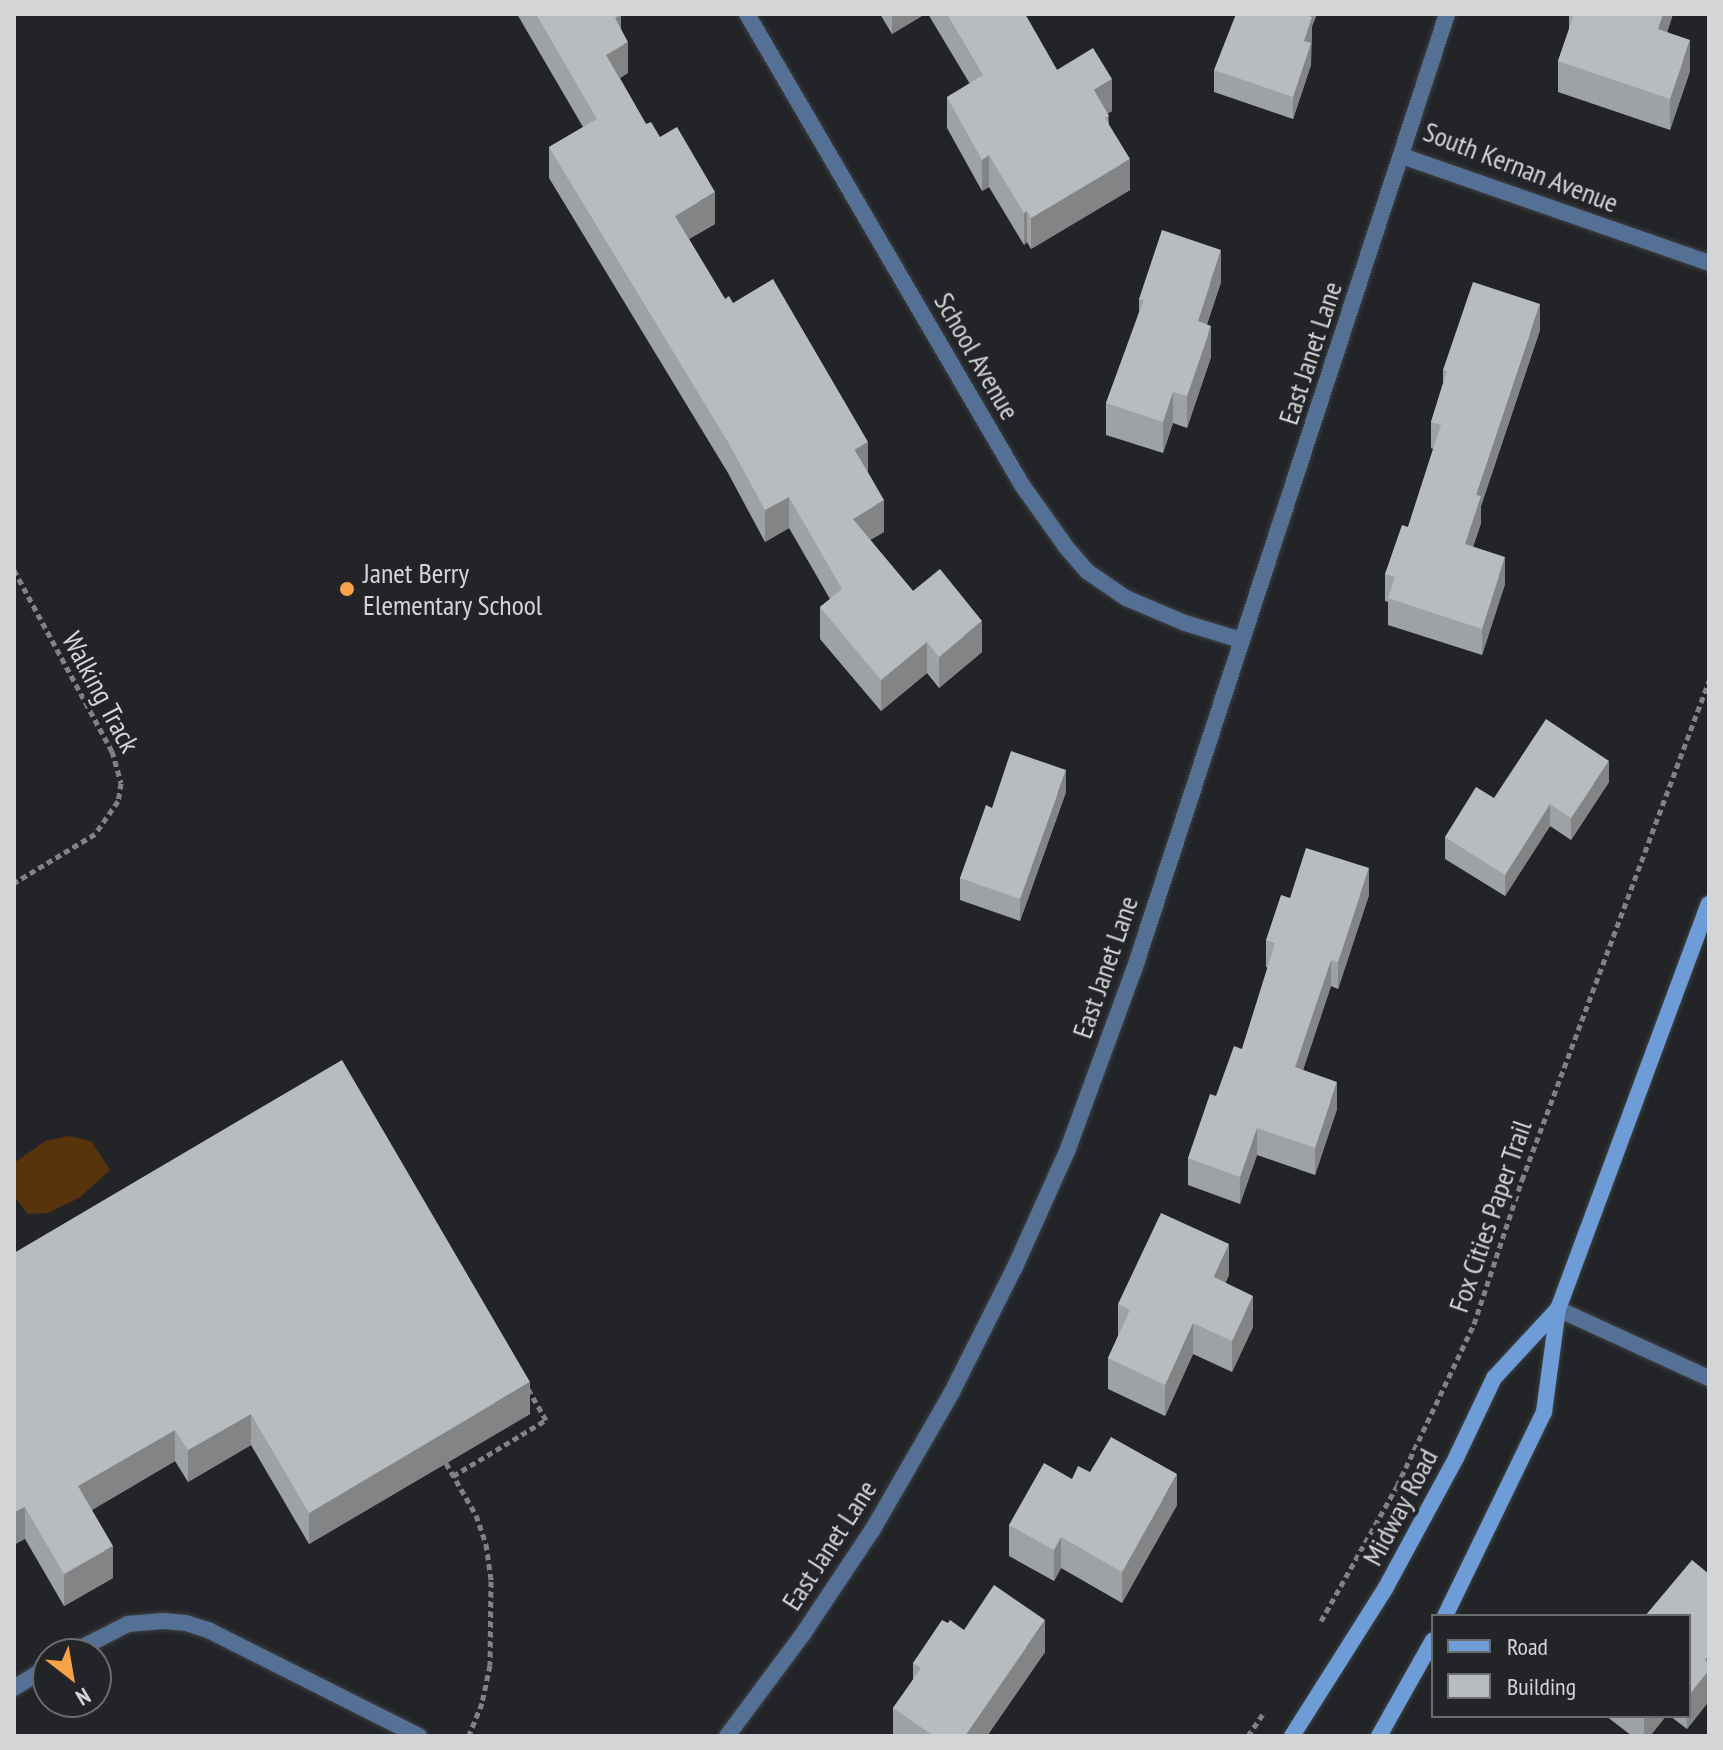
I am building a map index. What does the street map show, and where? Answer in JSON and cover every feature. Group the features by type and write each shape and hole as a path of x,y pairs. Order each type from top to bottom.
{"main road":[{"name":"Midway Road","path":"1446,1614 1544,1412 1558,1309 1709,904"},
{"name":"Midway Road","path":"1292,1736 1385,1589 1456,1458 1494,1378 1558,1309"},
{"path":"1379,1736 1431,1644"}],"street":[{"name":"School Avenue","path":"747,14 1022,485 1066,547 1088,572 1126,598 1185,623 1241,640"},
{"name":"South Kernan Avenue","path":"1447,14 1402,156 1709,263"},
{"name":"East Janet Lane","path":"727,1736 803,1634 873,1529 951,1394 1015,1267 1068,1149 1128,985 1402,156"},
{"path":"1558,1309 1709,1378"},
{"path":"100,1638 128,1624 186,1623 210,1631 419,1736"},
{"path":"14,1688 32,1677"}],"path":[{"name":"Walking Track","path":"14,570 112,751 121,783 118,801 95,834 14,883"},
{"name":"Fox Cities Paper Trail","path":"1319,1624 1397,1486 1474,1324 1522,1180 1709,681"},
{"path":"453,1476 546,1420 522,1379"},
{"path":"446,1463 476,1515 486,1544 491,1581 490,1665 482,1703 469,1736"},
{"path":"1248,1736 1264,1712"}],"shaded area":[{"path":"69,1136 91,1141 110,1170 79,1198 48,1213 28,1214 14,1196 14,1163 45,1141"}],"building":[{"path":"536,14 620,14 615,18 628,42 606,55 646,124 651,122 660,137 677,127 715,192 675,216 725,299 729,296 733,303 773,279 868,442 855,450 884,500 853,519 913,591 940,569 982,621 939,657 927,642 881,680 820,607 842,589 789,497 765,510 728,442 549,147 597,119"},
{"path":"947,14 1025,14 1057,70 1093,48 1112,79 1094,90 1109,116 1105,118 1130,159 1031,218 1027,211 1024,213 989,155 982,160 947,97 983,75"},
{"path":"1236,14 1309,14 1312,17 1304,41 1311,43 1293,97 1214,70"},
{"path":"1574,14 1663,14 1658,29 1690,40 1670,99 1558,61"},
{"path":"1162,230 1221,250 1198,321 1211,326 1187,396 1173,392 1163,422 1106,403 1144,300 1139,299"},
{"path":"1473,282 1540,304 1476,495 1481,496 1465,544 1505,557 1482,629 1388,598 1395,577 1385,574 1402,525 1408,527 1441,425 1431,422 1447,371 1443,370"},
{"path":"1546,719 1609,761 1571,818 1550,804 1505,875 1445,837 1476,787 1494,798"},
{"path":"1011,751 1066,770 1020,899 960,878 986,805 992,808"},
{"path":"1306,848 1369,868 1338,962 1331,960 1295,1067 1337,1082 1315,1148 1257,1128 1240,1177 1188,1158 1210,1094 1216,1096 1234,1046 1242,1049 1275,943 1266,940 1281,895 1290,898"},
{"path":"342,1060 530,1382 309,1513 251,1414 188,1450 175,1430 78,1486 113,1546 64,1574 25,1507 14,1513 14,1253"},
{"path":"1161,1213 1229,1244 1214,1277 1253,1296 1232,1341 1193,1323 1165,1385 1108,1358 1130,1310 1118,1304"},
{"path":"1111,1437 1177,1474 1122,1572 1061,1537 1054,1550 1009,1525 1044,1463 1072,1479 1078,1466 1090,1472"},
{"path":"1692,1560 1709,1574 1709,1654 1705,1660 1709,1663 1709,1670 1691,1692 1691,1614 1647,1614"},
{"path":"994,1585 1045,1620 965,1736 934,1736 893,1708 921,1668 913,1663 942,1620 948,1623 950,1620 964,1630"}],"place":[{"name":"Janet Berry Elementary School","path":"347,589"}]}
